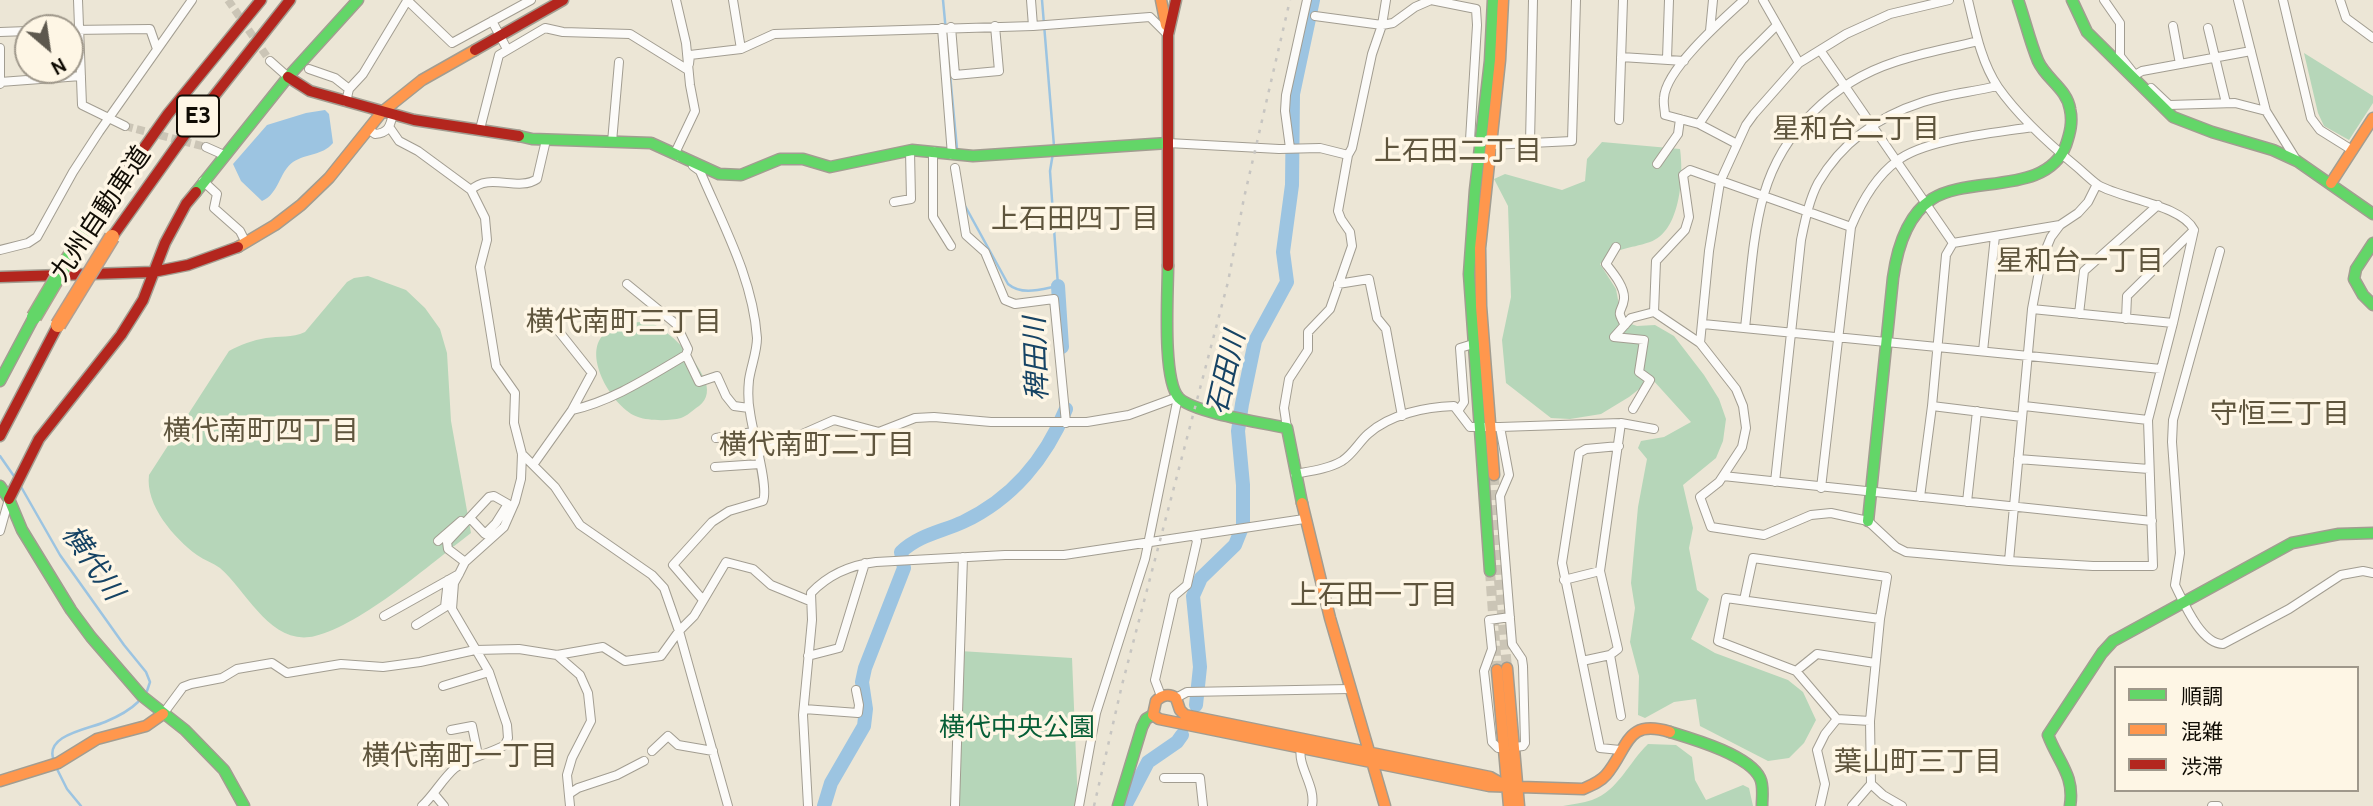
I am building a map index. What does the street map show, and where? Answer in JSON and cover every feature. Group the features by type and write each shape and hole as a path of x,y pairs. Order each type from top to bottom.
{"main road":[{"name":"九州自動車道","path":"0,381 83,234 121,177 170,110 261,0"},
{"name":"九州自動車道","path":"0,436 58,325 112,237 196,119 290,0"},
{"path":"9,499 39,439 121,335 143,300 165,243 186,204 288,78 358,0"},
{"path":"0,277 153,272 188,265 246,243 301,205 329,178 368,129 388,118 422,80 563,0"},
{"path":"1161,0 1168,35"},
{"path":"1176,0 1168,35 1168,356 1171,378 1178,397 1194,407 1287,428 1304,519 1385,806"},
{"path":"1493,0 1479,272 1494,475"},
{"path":"1490,571 1490,427 1473,344 1469,250 1486,143 1503,0"},
{"path":"1868,521 1899,247 1909,223 1926,203 1936,197 1964,188 2023,179 2038,174 2062,155 2068,143 2070,103 2039,64 2018,0"},
{"path":"2072,0 2092,38 2173,117 2273,150 2297,161 2373,214"},
{"path":"288,78 310,92 347,96 388,118 480,129 532,139 651,143 719,174 741,175 780,159 803,159 830,167 910,151 933,151 954,159 1168,143"},
{"path":"2331,183 2373,118"},
{"path":"2373,243 2356,269 2354,279 2363,295 2373,305"},
{"path":"0,486 9,499 22,530 78,619 119,671 150,704 185,730 224,770 244,806"},
{"path":"2070,806 2072,788 2068,770 2049,739 2050,731 2102,653 2113,641 2292,543 2339,534 2373,533"},
{"path":"1502,669 1512,787 1509,806"},
{"path":"1118,806 1142,727 1146,719 1153,715 1156,701 1169,697 1185,715 1370,757"},
{"path":"0,781 58,763 97,739 146,726 163,714"},
{"path":"1153,715 1159,719 1301,748 1490,777 1512,787 1591,787 1611,770 1625,740 1632,734 1646,727 1668,730 1743,761 1752,768 1761,780 1762,806"},
{"path":"1512,787 1519,806"}],"street":[{"path":"0,250 28,243 37,237 73,172 192,0"},
{"path":"309,69 335,78 347,96 407,1 452,43 531,0"},
{"path":"676,0 686,43 695,111 675,153 700,171 753,303 757,344 749,379 749,408 765,486 763,501 729,511 712,522 673,565 703,600"},
{"path":"733,0 741,49"},
{"path":"1031,0 1034,26"},
{"path":"1290,148 1285,111 1286,95 1307,0"},
{"path":"1287,428 1284,408 1289,379 1308,350 1308,332 1330,309 1352,246 1350,232 1338,211 1348,155 1352,148 1386,0"},
{"path":"1315,16 1382,25 1393,23 1415,7 1431,0 1476,9 1470,140 1486,143 1572,141 1576,0"},
{"path":"1530,143 1533,0"},
{"path":"1619,120 1623,0"},
{"path":"1667,59 1669,0"},
{"path":"1710,31 1713,0"},
{"path":"1737,144 1699,124 1665,115 1663,96 1684,61 1710,31 1744,0"},
{"path":"1763,0 1799,63"},
{"path":"1700,343 1709,251 1720,182 1754,114 1799,63 1846,34 1890,14 1949,0"},
{"path":"1633,408 1650,380 1639,372 1644,340 1614,337 1631,318 1654,312 1700,343 1736,389 1743,406 1746,428 1742,447 1723,477 1700,497 1711,527 1765,535 1811,515 1831,513 1868,521 1896,547 1906,552 2009,561 2151,567 2154,564 2148,420 2194,230 2188,221 2158,205 2127,197 2097,184 2032,127 1997,86 1978,41 1968,0"},
{"path":"2104,0 2120,23 2120,56 2135,75 2169,105 2235,103 2266,111"},
{"path":"2238,0 2266,111 2297,161"},
{"path":"2283,0 2311,118 2320,130 2352,150"},
{"path":"2340,0 2346,18 2373,38"},
{"path":"688,70 690,55 741,49 774,34 1034,26 1150,18 1168,35"},
{"path":"492,22 507,49"},
{"path":"947,27 956,75 999,71 995,26"},
{"path":"1699,124 1742,60 1777,26"},
{"path":"2173,26 2180,64"},
{"path":"947,27 954,159 966,234 985,252 1005,300 1015,304 1054,299 1066,423"},
{"path":"480,129 499,55 545,28 563,32 630,34 688,70"},
{"path":"2208,28 2213,58 2226,103"},
{"path":"84,30 150,29 157,49"},
{"path":"1745,328 1752,261 1763,197 1778,159 1796,130 1844,86 1894,62 1978,41"},
{"path":"0,48 0,83"},
{"path":"1820,50 1953,243"},
{"path":"2135,75 2142,71 2251,51"},
{"path":"1621,58 1684,61"},
{"path":"270,61 288,78"},
{"path":"612,142 619,62"},
{"path":"81,84 82,105 125,126"},
{"path":"1775,482 1801,240 1818,183 1845,147 1872,125 1895,112 1924,102 1997,86"},
{"path":"388,118 399,141 418,151 471,190 485,218 486,240 480,267 490,336 496,366 515,393 514,423 522,454 521,479 504,527 466,562 454,583 452,609 489,672 509,738 506,745 478,755 454,769 422,806"},
{"path":"1657,164 1678,134 1680,119"},
{"path":"1821,488 1851,227 1861,204 1896,161 1915,151 2032,127"},
{"path":"471,190 476,184 526,184 537,179 546,140"},
{"path":"1168,143 1320,148 1348,155"},
{"path":"206,147 224,155"},
{"path":"894,202 911,199 910,151"},
{"path":"933,151 933,217 951,246"},
{"path":"1654,312 1656,261 1685,230 1689,217 1682,178 1684,172 1690,170 1851,227"},
{"path":"203,181 217,194 214,208 240,231 246,243"},
{"path":"1953,243 2060,225 2078,214 2097,184"},
{"path":"2080,314 2084,271 2158,205"},
{"path":"2009,561 2032,309 2044,250 2060,225"},
{"path":"2126,318 2127,296 2194,230"},
{"path":"1983,351 1995,236"},
{"path":"1920,497 1932,406 1946,255 1953,243"},
{"path":"1616,247 1605,264 1616,276 1623,292 1624,300 1619,316 1625,326"},
{"path":"2220,251 2173,420 2172,442 2180,553 2175,585 2184,604 2204,635 2217,644 2224,644 2288,609 2341,575 2363,571 2373,573"},
{"path":"1338,284 1369,279 1377,318 1387,329 1402,416"},
{"path":"626,284 676,324 699,382 717,376 734,406 749,408"},
{"path":"2032,309 2173,323"},
{"path":"533,465 572,410 592,373 553,324"},
{"path":"1703,324 2161,369"},
{"path":"1458,411 1464,402 1460,348 1473,344"},
{"path":"572,410 588,407 638,384 687,355"},
{"path":"757,454 834,420 879,432 915,418 934,417 991,422 1087,422 1129,415 1178,397"},
{"path":"1079,806 1096,713 1148,543 1178,397"},
{"path":"1295,474 1325,468 1342,461 1371,431 1428,407 1454,406 1470,427 1621,423 1654,429"},
{"path":"1932,406 2022,417"},
{"path":"2024,406 2148,420"},
{"path":"1966,502 1977,411"},
{"path":"1582,662 1618,649 1600,571 1621,423"},
{"path":"1490,427 1509,475 1500,496 1510,617 1512,644 1522,659 1523,666 1525,743 1523,746 1498,748 1492,742 1485,671 1492,649 1489,620 1510,617"},
{"path":"716,438 753,432"},
{"path":"1619,446 1586,449 1579,453 1562,563 1600,748 1620,750"},
{"path":"522,454 555,487 580,525 660,581 670,600 728,806"},
{"path":"2018,459 2149,469"},
{"path":"715,467 760,464"},
{"path":"1723,477 2152,521"},
{"path":"438,541 462,520 468,520 485,534 508,504 495,496 489,497 468,520 447,542 448,549 466,562"},
{"path":"0,531 9,499"},
{"path":"808,806 804,709 812,620 811,593 821,582 838,571 865,563 1063,555 1304,519"},
{"path":"1195,537 1198,541 1187,585 1174,596 1155,680 1169,697 1186,692 1350,689"},
{"path":"956,806 964,557"},
{"path":"1744,600 1753,558 1887,577 1870,721 1871,784 1852,806"},
{"path":"163,714 183,687 222,678 237,669 272,663 287,673 341,664 383,667 475,650 519,649 557,655 603,647 625,661 661,656 694,616 726,562 753,569 771,585 810,601"},
{"path":"808,656 839,648 865,563"},
{"path":"1564,580 1600,571"},
{"path":"384,616 459,574"},
{"path":"416,625 445,607 448,580"},
{"path":"1870,721 1838,719 1796,671 1718,641 1726,598 1880,619"},
{"path":"1610,654 1621,716"},
{"path":"1796,671 1817,654 1875,663"},
{"path":"557,655 580,675 588,694 591,721 569,766 567,775 570,806"},
{"path":"443,686 489,672"},
{"path":"804,709 858,713 856,690"},
{"path":"1820,806 1825,784 1817,750 1825,734 1838,719"},
{"path":"451,730 472,726 478,755"},
{"path":"652,751 668,736 678,745 713,751"},
{"path":"1301,748 1299,755 1311,790 1312,806"},
{"path":"569,794 644,761"},
{"path":"1164,778 1200,778 1203,806"},
{"path":"1871,784 1902,806"},
{"path":"435,794 444,806"},
{"path":"2213,806 2218,806"}],"green space":[{"path":"2304,53 2373,96 2373,103 2349,140 2324,126 2318,113"},
{"path":"1602,142 1680,149 1678,202 1668,227 1650,242 1619,251 1600,264 1616,289 1622,321 1637,326 1655,325 1674,336 1719,399 1726,419 1723,441 1716,458 1683,485 1693,528 1689,548 1697,590 1709,599 1691,639 1715,653 1788,680 1803,692 1816,720 1804,743 1789,758 1768,761 1700,726 1696,699 1674,702 1645,718 1638,715 1639,676 1630,642 1635,608 1631,583 1638,507 1647,459 1638,448 1641,441 1664,437 1691,422 1652,379 1601,414 1570,419 1551,418 1506,383 1502,340 1511,297 1508,206 1494,179 1505,174 1562,190 1585,181 1587,159"},
{"path":"368,276 406,290 425,308 440,329 447,353 451,421 471,533 396,592 354,619 315,636 299,637 285,633 273,625 220,568 197,555 179,540 156,509 149,486 149,475 229,351 256,340 305,332 347,282"},
{"path":"649,321 681,345 706,382 707,394 704,400 681,418 648,419 629,412 611,393 598,368 596,355 604,334 620,326"},
{"name":"横代中央公園","path":"960,651 1072,658 1078,806 956,806"},
{"path":"1648,744 1676,745 1692,757 1695,780 1706,800 1743,785 1749,788 1753,806 1563,806 1601,796 1616,783"}],"water":[{"path":"325,110 329,114 333,143 324,150 288,166 272,193 262,201 241,181 233,164 267,125"}],"waterway":[{"name":"稗田川","path":"943,0 957,149"},
{"path":"1042,0 1054,146"},
{"name":"石田川","path":"1196,705 1200,667 1193,596 1201,578 1235,545 1243,525 1243,485 1238,431 1255,341 1287,282 1283,252 1292,185 1293,94 1313,0"},
{"name":"稗田川","path":"964,204 1008,284 1026,291 1058,286 1050,171 1053,153"},
{"name":"稗田川","path":"1058,286 1062,347"},
{"name":"稗田川","path":"824,806 831,783 864,726 866,709 862,682 904,568 901,552 923,538 981,513 997,502 1038,460 1066,409"},
{"name":"横代川","path":"0,456 16,479"},
{"name":"横代川","path":"20,485 60,555 146,672 150,682 147,691"},
{"name":"横代川","path":"54,761 52,752 61,739 114,718 138,702"},
{"name":"石田川","path":"1125,806 1148,762 1177,742 1182,735"},
{"name":"横代川","path":"56,767 67,789 81,806"}],"tunnel":[{"path":"228,0 270,61"},
{"path":"125,126 206,147"},
{"path":"1494,475 1498,569 1507,668"},
{"path":"1490,571 1497,670"}],"railway":[{"path":"1094,806 1122,685 1228,282 1244,198 1290,0"}],"traffic: fast":[{"path":"196,192 288,77 358,0"},
{"path":"1490,571 1469,274 1475,190 1490,61 1493,0"},
{"path":"1868,521 1893,278 1900,245 1909,224 1923,206 1948,192 2025,178 2042,172 2056,161 2069,136 2071,118 2068,102 2038,61 2018,0"},
{"path":"2072,0 2087,32 2173,117 2273,150 2297,161 2373,214"},
{"path":"519,136 532,139 651,143 719,174 741,175 780,159 803,159 830,167 912,150 973,156 1168,143"},
{"path":"34,317 83,234"},
{"path":"2373,243 2356,269 2354,279 2363,295 2373,305"},
{"path":"1168,266 1168,355 1170,373 1179,398 1214,413 1287,428 1302,503"},
{"path":"0,381 34,317"},
{"path":"0,486 9,499 22,530 71,610 91,637 142,696 185,730 224,770 244,806"},
{"path":"2070,806 2068,777 2048,735 2102,653 2113,641 2292,543 2339,534 2373,533"},
{"path":"1118,806 1142,727 1146,719 1153,715"},
{"path":"1670,732 1720,749 1745,762 1760,778 1762,806"}],"traffic: slow":[{"path":"1161,0 1166,25"},
{"path":"1494,475 1481,306 1480,248 1500,60 1503,0"},
{"path":"238,247 275,225 301,205 329,178 382,112 422,80 475,50"},
{"path":"2331,183 2373,118"},
{"path":"58,325 112,237"},
{"path":"1302,503 1330,618 1385,806"},
{"path":"1507,668 1519,806"},
{"path":"1497,670 1509,806"},
{"path":"1153,715 1156,701 1168,695 1176,698 1185,715 1490,777 1504,785"},
{"path":"0,781 58,763 97,739 146,726 163,714"},
{"path":"1153,715 1159,719 1489,786 1583,789 1606,775 1636,732 1644,729 1670,732"}],"traffic: jam":[{"path":"83,234 168,114 261,0"},
{"path":"112,237 196,119 290,0"},
{"path":"475,50 563,0"},
{"path":"1168,266 1168,35 1176,0"},
{"path":"288,77 310,91 414,120 519,136"},
{"path":"9,499 39,439 121,335 143,300 165,243 186,204 196,192"},
{"path":"0,277 153,272 188,265 238,247"},
{"path":"0,436 58,325"}],"district":[{"name":"星和台二丁目","path":"1856,130"},
{"name":"上石田二丁目","path":"1458,152"},
{"name":"上石田四丁目","path":"1075,220"},
{"name":"星和台一丁目","path":"2080,262"},
{"name":"横代南町三丁目","path":"624,323"},
{"name":"守恒三丁目","path":"2280,415"},
{"name":"横代南町四丁目","path":"261,432"},
{"name":"横代南町二丁目","path":"817,446"},
{"name":"上石田一丁目","path":"1374,596"},
{"name":"横代南町一丁目","path":"460,757"},
{"name":"葉山町三丁目","path":"1918,763"}]}
